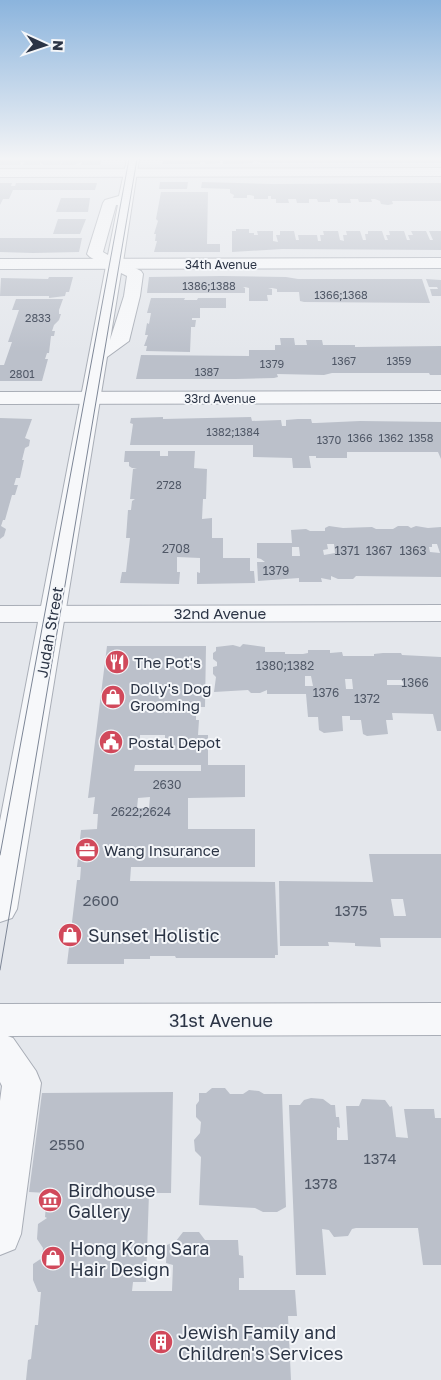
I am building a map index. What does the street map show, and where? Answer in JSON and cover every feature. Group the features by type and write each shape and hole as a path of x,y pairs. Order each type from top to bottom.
{"street":[{"path":"104,223 95,254 114,264"},
{"name":"Judah Street","path":"0,909 121,223"},
{"name":"34th Avenue","path":"0,264 441,263"},
{"name":"33rd Avenue","path":"0,398 441,397"},
{"name":"32nd Avenue","path":"0,614 441,613"},
{"name":"31st Avenue","path":"0,1020 441,1019"},
{"path":"0,1050 22,1083 0,1234"}],"building":[{"path":"57,223 84,223 80,234 53,234"},
{"path":"157,223 207,223 207,244 220,244 220,252 154,252 157,241 155,241 156,234 154,234"},
{"path":"236,229 249,229 249,233 254,233 254,235 258,235 257,231 273,231 273,241 278,242 276,235 280,235 280,231 294,231 296,240 299,240 298,235 317,235 318,241 321,241 320,235 324,235 323,231 338,231 340,240 344,241 343,235 347,235 346,231 360,231 363,240 366,240 365,234 368,234 368,231 382,231 385,240 388,240 386,235 390,235 389,231 404,231 407,240 410,240 408,235 413,235 411,231 426,231 430,240 433,240 429,231 441,231 441,250 282,249 232,252 232,231 236,231"},
{"path":"0,238 82,238 79,252 33,253 0,252"},
{"path":"49,277 73,277 69,292 66,292 65,296 49,298 49,296 0,296 1,278 48,279"},
{"path":"149,277 286,277 298,279 422,279 430,303 304,302 300,301 299,292 277,292 277,289 272,288 268,288 272,289 272,295 267,295 268,301 249,301 249,288 245,287 243,288 245,288 245,293 147,293"},
{"path":"426,279 441,280 441,296 432,296 430,289 438,289 437,287 429,287"},
{"path":"151,298 197,300 198,298 226,298 226,308 200,308 200,318 192,318 192,320 196,320 195,327 191,327 190,352 146,351 147,346 144,346 148,335 145,335 151,313 147,313"},
{"path":"16,299 63,299 59,310 59,314 61,314 59,320 54,325 52,331 55,331 54,336 51,336 49,353 47,353 45,359 48,359 42,381 0,381 0,365 4,365 12,342 8,342 19,310 12,310"},
{"path":"280,338 294,338 295,345 307,345 306,340 322,340 323,345 355,345 355,347 441,346 441,375 430,375 429,373 332,373 324,375 277,374 278,377 274,378 136,379 141,355 249,356 249,350 275,350 275,345 281,345"},
{"path":"163,417 163,419 251,417 252,421 281,420 282,426 286,426 286,420 298,419 311,419 312,423 360,421 441,422 441,459 438,452 347,452 347,458 316,458 316,456 309,456 311,468 293,468 292,458 253,457 253,445 130,445 133,424 130,423 131,418"},
{"path":"0,418 32,419 25,438 30,440 29,446 25,448 20,478 16,478 14,485 18,485 15,495 12,495 5,520 3,520 1,526 6,529 4,536 0,539"},
{"path":"125,451 160,451 160,456 168,456 168,451 195,451 194,468 207,469 206,499 203,499 202,519 212,518 212,538 223,538 223,558 250,558 250,571 254,571 255,583 197,584 197,572 200,573 200,558 177,557 177,572 180,572 179,584 120,583 122,572 126,572 130,538 126,538 128,510 131,510 132,501 135,499 130,499 133,469 137,468 129,466 129,462 124,462"},
{"path":"329,526 343,528 372,527 376,529 393,529 398,526 408,526 411,528 416,526 428,528 441,527 441,577 356,576 353,579 338,579 331,576 331,580 321,578 322,582 299,582 299,578 258,581 257,562 265,562 257,558 257,543 292,543 291,530 325,531 325,528","holes":["327,544 334,544 335,553 324,555 323,550 328,549","432,544 437,544 440,553 430,552 429,547 432,547","292,547 299,547 300,556 292,556"]},
{"path":"243,644 265,647 265,652 285,652 285,654 303,654 308,653 308,650 330,650 330,653 342,652 343,656 374,656 374,654 383,653 401,653 402,655 441,657 441,731 437,731 433,714 392,713 393,720 386,720 388,734 367,736 363,734 361,720 350,720 350,716 342,716 343,731 324,733 319,730 318,717 308,717 306,694 267,694 267,690 260,693 251,693 248,690 214,692 216,677 213,674 213,667 217,666 217,662 213,659 213,653 216,651 216,647 233,645 240,647","holes":["305,676 311,676 313,686 305,686","345,679 352,679 353,689 346,689","387,680 402,680 404,685 387,685"]},
{"path":"107,646 206,646 205,707 196,707 196,720 199,720 198,735 208,735 208,765 245,765 245,797 188,798 188,829 255,829 255,867 131,867 130,881 275,882 278,955 275,955 275,958 176,958 175,956 150,956 150,959 124,959 124,964 67,964 77,880 80,880 81,867 77,867 81,830 97,829 98,814 93,814 95,797 88,798","holes":["142,707 158,707 157,711 142,711","140,735 165,735 165,740 140,740","135,765 201,765 201,771 134,771","150,797 149,808 137,808 138,798"]},
{"path":"369,854 441,854 441,938 380,938 381,947 355,946 355,943 328,942 329,946 280,946 279,881 373,882","holes":["391,899 403,899 406,916 394,916"]},
{"path":"212,1088 225,1088 230,1094 243,1094 249,1090 259,1091 264,1094 282,1094 286,1207 277,1212 263,1212 255,1208 199,1205 201,1157 195,1151 194,1140 200,1133 201,1122 196,1117 196,1105 199,1101 199,1093 206,1093"},
{"path":"173,1092 171,1193 149,1193 146,1282 133,1282 132,1291 172,1291 173,1265 166,1263 167,1245 176,1241 183,1232 199,1232 205,1240 238,1240 239,1255 243,1256 244,1278 239,1278 239,1290 295,1290 297,1316 288,1316 291,1380 26,1380 28,1360 31,1359 35,1325 38,1325 41,1292 38,1292 33,1280 33,1264 42,1258 43,1248 37,1239 38,1224 47,1218 45,1217 47,1193 29,1192 42,1093"},
{"path":"311,1098 323,1099 331,1105 335,1105 336,1117 339,1117 340,1128 337,1127 337,1140 348,1140 346,1106 359,1106 362,1099 385,1100 390,1107 392,1106 396,1137 408,1138 404,1109 434,1109 435,1118 441,1118 441,1265 423,1265 418,1228 356,1228 352,1229 348,1236 334,1237 329,1230 322,1229 326,1275 296,1275 289,1105 300,1105 304,1100"}],"tram line":[{"path":"0,855 117,223"},
{"path":"0,970 126,223"}],"place":[{"name":"The Pot's","path":"117,662"},
{"name":"Dolly's Dog Grooming","path":"113,697"},
{"name":"Postal Depot","path":"111,742"},
{"name":"Wang Insurance","path":"87,850"},
{"name":"Sunset Holistic","path":"70,935"},
{"name":"Birdhouse Gallery","path":"50,1200"},
{"name":"Hong Kong Sara Hair Design","path":"53,1258"},
{"name":"Jewish Family and Children's Services","path":"161,1342"}]}
